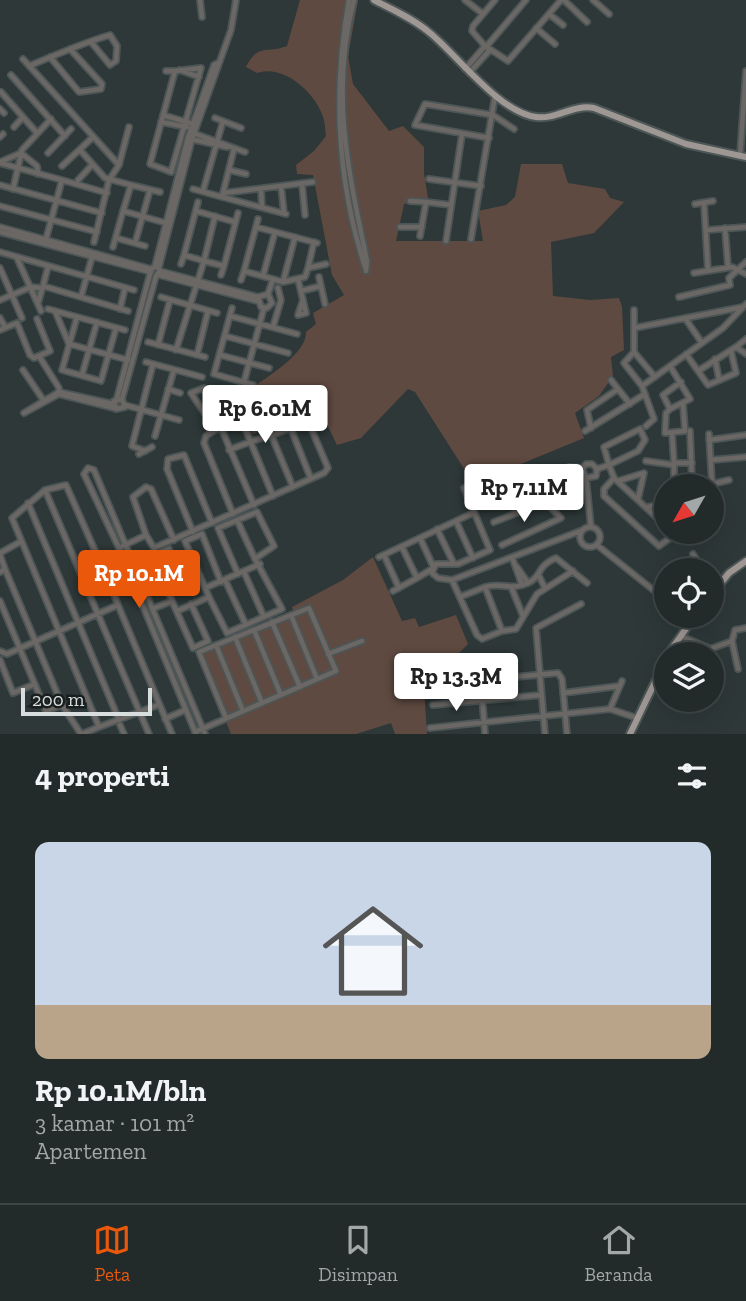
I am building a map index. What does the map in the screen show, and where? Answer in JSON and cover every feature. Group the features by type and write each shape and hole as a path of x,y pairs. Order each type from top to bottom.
{"main road":[{"path":"374,0 422,27 495,95 536,117 586,107 686,144 743,157"},
{"path":"724,580 746,561"},
{"path":"677,642 687,628"},
{"path":"630,734 654,683"}],"street":[{"path":"201,0 202,17"},
{"path":"178,71 160,122 150,164 171,172 231,30 236,0"},
{"path":"351,0 345,43 342,118 345,160 367,261 366,271 342,163 339,120 341,52 351,0"},
{"path":"465,0 483,14"},
{"path":"495,0 471,29 487,47 508,61 562,0 587,22"},
{"path":"467,71 526,0"},
{"path":"593,0 609,14"},
{"path":"549,13 563,26"},
{"path":"536,28 555,44"},
{"path":"29,66 70,49 91,42 112,36 117,46 116,61 110,65 91,42"},
{"path":"50,58 79,92 101,89 102,84 70,49"},
{"path":"23,59 119,165"},
{"path":"190,130 214,65 218,63"},
{"path":"114,406 120,398 168,223 190,130 201,68 166,71"},
{"path":"178,71 199,77"},
{"path":"743,157 746,71"},
{"path":"11,75 65,136"},
{"path":"1,92 37,133"},
{"path":"471,239 495,95"},
{"path":"489,138 415,125 422,106 493,115 514,129"},
{"path":"163,115 215,143 245,152"},
{"path":"14,127 23,117"},
{"path":"215,118 242,128"},
{"path":"0,163 21,153 51,119"},
{"path":"202,191 223,121"},
{"path":"160,122 190,130"},
{"path":"97,190 109,180 119,165 129,127"},
{"path":"48,153 71,129"},
{"path":"446,241 462,134"},
{"path":"62,166 93,137"},
{"path":"222,195 234,149"},
{"path":"80,150 109,180 160,192"},
{"path":"13,189 21,153"},
{"path":"21,153 37,166 38,174"},
{"path":"0,163 107,193"},
{"path":"78,180 92,165"},
{"path":"229,170 246,174"},
{"path":"429,179 481,186"},
{"path":"45,241 62,180"},
{"path":"94,242 109,180"},
{"path":"222,195 313,182"},
{"path":"302,184 305,215"},
{"path":"0,185 102,213"},
{"path":"113,247 131,185"},
{"path":"192,188 285,213 281,186"},
{"path":"261,189 262,207"},
{"path":"135,243 150,190"},
{"path":"240,192 240,202"},
{"path":"410,201 451,205"},
{"path":"695,204 713,201"},
{"path":"181,264 198,202"},
{"path":"420,236 426,202"},
{"path":"704,203 708,271"},
{"path":"0,206 97,232"},
{"path":"123,211 168,223"},
{"path":"196,211 235,222"},
{"path":"221,275 238,213"},
{"path":"176,350 215,216"},
{"path":"241,280 258,219"},
{"path":"244,271 283,282 304,277 316,242 256,227"},
{"path":"400,227 422,227"},
{"path":"707,230 746,227"},
{"path":"679,297 730,285 725,228"},
{"path":"0,230 257,299 264,308"},
{"path":"263,276 275,232"},
{"path":"283,282 295,237"},
{"path":"116,238 145,246"},
{"path":"0,252 134,290"},
{"path":"81,297 93,255"},
{"path":"184,256 224,266"},
{"path":"17,257 41,311"},
{"path":"729,278 740,271 746,262"},
{"path":"309,265 326,264"},
{"path":"38,303 48,267"},
{"path":"694,273 727,267 746,274"},
{"path":"0,268 22,318"},
{"path":"318,277 325,304"},
{"path":"244,382 264,308 272,303 268,294 273,279"},
{"path":"298,279 303,300"},
{"path":"301,291 321,286"},
{"path":"0,300 31,287 42,287 128,311"},
{"path":"120,309 125,288"},
{"path":"273,327 281,300 278,288"},
{"path":"257,299 268,294"},
{"path":"161,297 217,313"},
{"path":"158,345 170,300"},
{"path":"634,328 745,306"},
{"path":"642,386 702,343 745,306"},
{"path":"232,308 215,374 253,385"},
{"path":"48,309 125,330"},
{"path":"634,310 634,352 624,365 642,386 655,421 646,426"},
{"path":"55,311 69,344"},
{"path":"197,355 208,311"},
{"path":"230,316 297,334"},
{"path":"0,317 2,328 17,323 32,358 50,349 37,319"},
{"path":"77,317 62,370 82,376 101,381 116,328"},
{"path":"685,318 702,343"},
{"path":"82,376 97,322"},
{"path":"225,336 288,353"},
{"path":"698,371 746,339"},
{"path":"148,342 205,357"},
{"path":"69,344 130,360"},
{"path":"736,347 746,354"},
{"path":"686,354 708,385 736,373 731,351"},
{"path":"634,352 655,377"},
{"path":"220,355 269,368"},
{"path":"39,356 59,393"},
{"path":"715,359 719,379"},
{"path":"146,362 202,377"},
{"path":"145,451 132,446 153,364"},
{"path":"670,366 690,398 666,413 665,433 689,431"},
{"path":"23,370 44,401 59,393 121,410 125,405"},
{"path":"155,436 174,370"},
{"path":"611,380 630,404"},
{"path":"670,409 663,395 681,382"},
{"path":"219,429 191,393 204,388 219,429 254,505"},
{"path":"169,389 180,393"},
{"path":"618,389 587,410 588,430 645,394"},
{"path":"120,398 125,405 179,420"},
{"path":"234,404 273,496"},
{"path":"683,404 689,431 692,474"},
{"path":"174,540 151,489 146,487 133,497 146,535 154,548 174,540 193,532 311,479 328,468 308,421 272,437 250,441 229,450"},
{"path":"219,429 205,436 205,447 233,514"},
{"path":"290,429 311,479"},
{"path":"484,500 566,468 582,468 589,463 597,468 609,466 640,450 645,440 641,431 635,430 604,447 609,466 616,480 654,512"},
{"path":"672,433 674,474"},
{"path":"729,480 712,484 709,437 746,435"},
{"path":"272,437 293,487"},
{"path":"139,454 152,447"},
{"path":"193,532 167,469 168,459 181,454 187,458 212,523"},
{"path":"711,460 746,457"},
{"path":"646,461 692,463"},
{"path":"205,734 203,728 191,702 94,470 88,467 84,474 119,548 196,733 203,728 336,671 309,608 199,652 226,718"},
{"path":"582,468 586,478 590,527 600,535 597,545"},
{"path":"586,478 593,478 597,468"},
{"path":"638,499 644,473 616,480 604,489 604,496 654,541"},
{"path":"502,545 561,520 545,502 541,477"},
{"path":"99,727 12,520 45,490 66,485 172,734"},
{"path":"393,590 417,578 438,562 453,563 473,558 491,549 464,488"},
{"path":"45,490 149,734"},
{"path":"494,522 545,502"},
{"path":"28,503 124,734"},
{"path":"647,507 654,506"},
{"path":"256,559 274,546 259,513 218,527 264,617"},
{"path":"399,588 382,556 473,513"},
{"path":"237,520 282,609 246,625 227,633 200,579 185,541 202,534 246,625"},
{"path":"456,521 473,558"},
{"path":"420,538 435,577 452,580 590,527"},
{"path":"438,529 453,563"},
{"path":"583,530 580,537 583,544 590,547 597,545"},
{"path":"119,548 146,535"},
{"path":"20,542 0,554 2,570 37,641 62,705 82,734 158,705"},
{"path":"597,545 654,591"},
{"path":"402,547 417,578"},
{"path":"183,586 169,549 153,555 193,648 208,641 191,604"},
{"path":"693,554 696,558"},
{"path":"512,558 516,566 515,573 525,584"},
{"path":"460,597 497,583 512,589 525,584 538,575 542,565 556,558 587,583"},
{"path":"205,588 260,564"},
{"path":"452,580 478,638 516,629 537,594 573,571"},
{"path":"538,575 545,588"},
{"path":"111,589 139,578"},
{"path":"169,592 200,579"},
{"path":"485,587 502,631"},
{"path":"512,589 523,616"},
{"path":"177,611 209,597"},
{"path":"0,601 46,710 62,705"},
{"path":"152,609 172,601"},
{"path":"545,734 539,676 538,626 581,604"},
{"path":"1,653 20,648 118,606"},
{"path":"291,615 317,679"},
{"path":"272,622 300,687"},
{"path":"738,669 732,641 735,630 746,628"},
{"path":"254,630 281,695"},
{"path":"681,636 692,642"},
{"path":"235,637 262,703"},
{"path":"328,654 362,641"},
{"path":"724,645 732,641"},
{"path":"216,645 243,711"},
{"path":"0,660 13,693 34,684"},
{"path":"428,685 560,674 567,734"},
{"path":"481,682 485,734"},
{"path":"563,693 621,683 610,709"},
{"path":"433,705 541,695"},
{"path":"165,719 191,702"},
{"path":"430,728 610,709 637,718"}],"shaded area":[{"path":"300,0 358,0 348,56 353,84 389,131 403,126 424,147 428,198 404,204 396,241 483,241 478,211 506,205 515,197 521,164 562,164 568,183 605,189 610,198 624,202 594,233 551,242 553,296 590,300 619,298 622,307 624,350 611,357 613,376 599,396 575,413 584,438 516,466 477,489 415,392 408,389 361,438 337,445 318,406 253,434 238,397 290,359 304,341 306,332 316,324 313,313 344,295 332,275 313,175 297,174 296,165 314,151 326,136 322,114 312,96 296,81 276,72 257,73 246,67 259,52 287,46"},
{"path":"373,557 402,621 415,618 419,627 456,615 468,644 446,666 427,677 424,688 427,734 395,734 391,723 356,734 231,734 199,655 295,616 292,607 343,580"}]}
